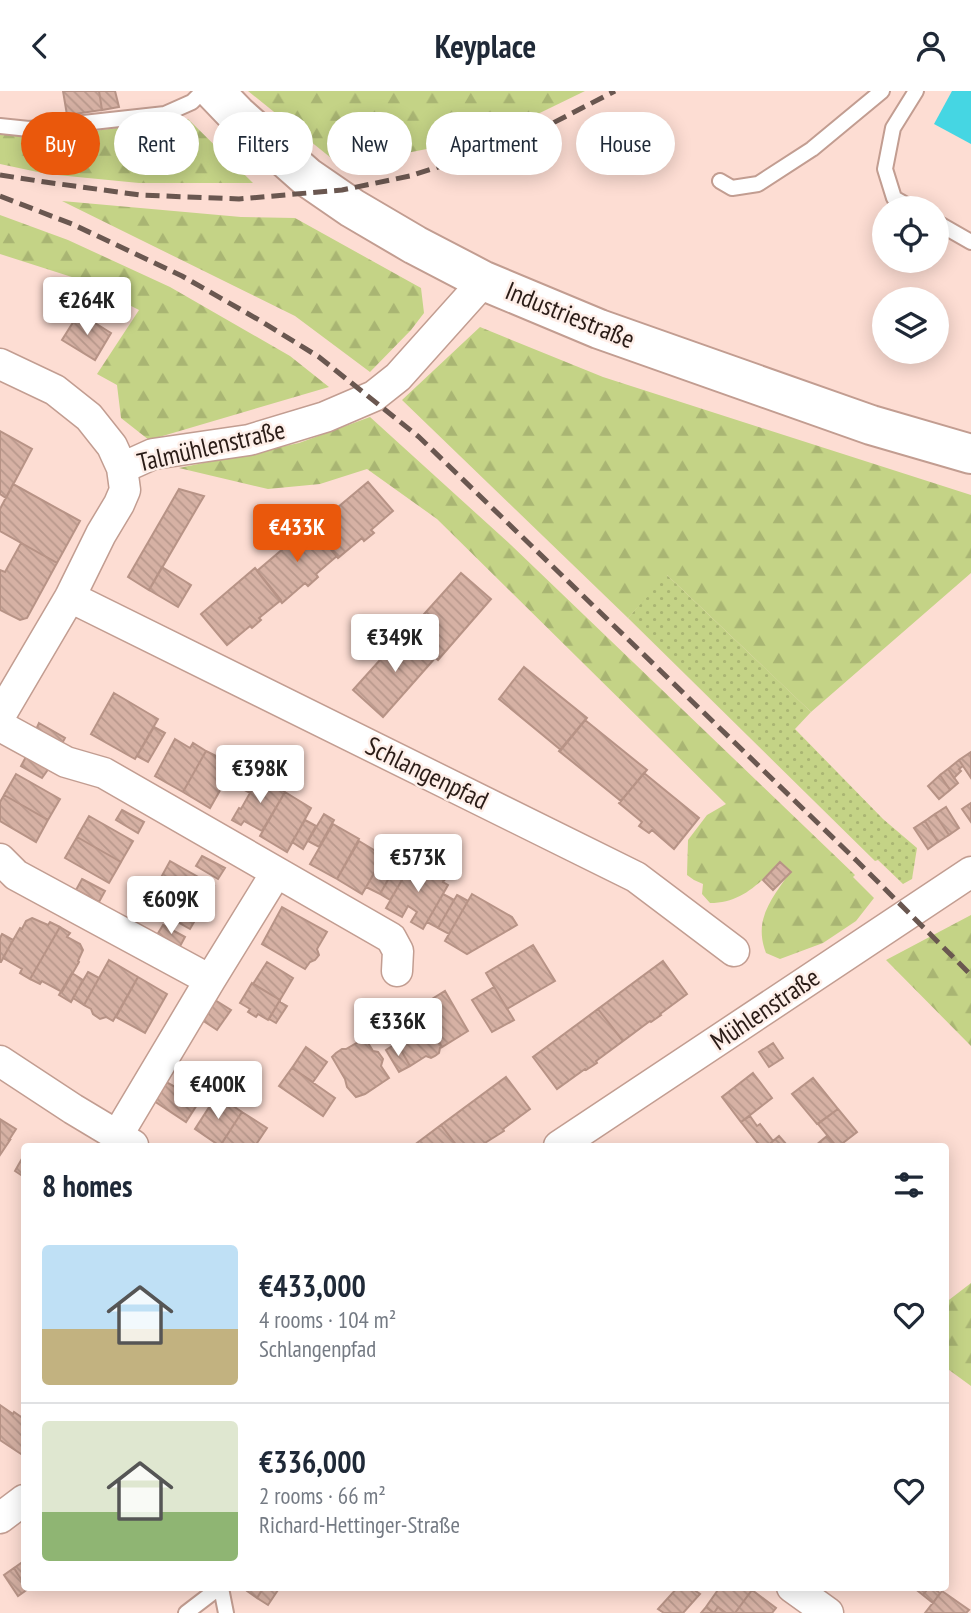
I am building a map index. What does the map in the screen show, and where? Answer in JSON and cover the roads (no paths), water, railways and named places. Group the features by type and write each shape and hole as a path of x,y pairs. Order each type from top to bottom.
{"main road":[{"name":"Industriestraße","path":"214,91 307,177 352,208 484,281 599,329 871,425 971,454"}],"street":[{"name":"Talmühlenstraße","path":"0,716 70,597 119,504 125,489 122,468 153,454 249,440 325,417 374,396 398,377 484,281"},
{"path":"0,364 55,390 89,417 112,446 122,468"},
{"name":"Schlangenpfad","path":"70,597 636,877 734,951"},
{"path":"0,726 66,762 104,773 391,938 398,951 397,971"},
{"path":"0,859 16,875 210,980"},
{"name":"Mühlenstraße","path":"564,1143 971,872"},
{"path":"0,1061 126,1141 210,980 276,873"},
{"path":"0,1518 21,1502"},
{"path":"798,1591 828,1613"}],"lane":[{"path":"0,125 29,129 165,114 192,102 204,91"},
{"path":"720,181 732,188 758,184 812,149 882,91"},
{"path":"893,196 885,169 894,128 916,91"},
{"path":"949,229 971,241"},
{"path":"186,1613 216,1591"},
{"path":"221,1591 226,1613"}],"water":[{"path":"952,91 971,91 971,144 934,124"}],"railway":[{"path":"0,175 140,195 239,199 342,190 410,176 516,142 615,91"},
{"path":"0,196 72,224 182,276 259,320 319,357 419,437 971,975"}]}
